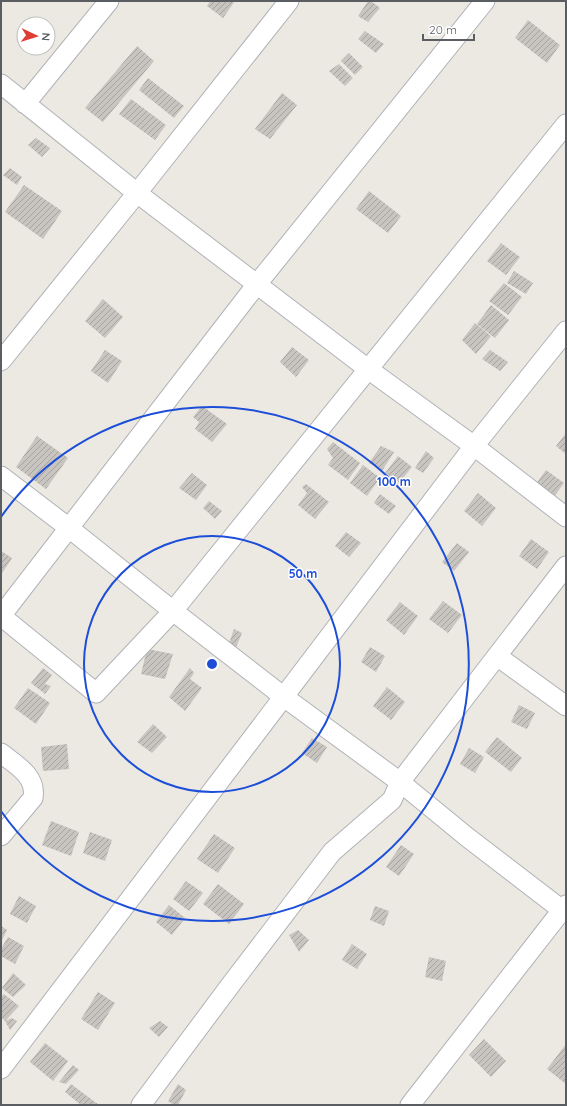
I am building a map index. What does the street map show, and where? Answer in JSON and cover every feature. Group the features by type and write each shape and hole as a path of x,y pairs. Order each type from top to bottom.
{"street":[{"path":"109,1 9,96 368,369 474,446 566,517"},
{"path":"1,361 137,193 289,1"},
{"path":"485,1 257,284 1,616 96,693 173,611 566,124"},
{"path":"1,1069 474,446 566,331"},
{"path":"1,476 284,697 400,782 467,837 564,908 410,1105"},
{"path":"141,1105 332,852 392,800 400,782 566,566"},
{"path":"497,656 566,706"},
{"path":"1,753 26,773 30,778 34,792 33,798 1,836"}],"building":[{"path":"210,1 235,1 223,18 207,6"},
{"path":"368,1 371,1 380,8 368,22 358,16"},
{"path":"528,20 560,45 547,63 515,38"},
{"path":"365,31 384,44 376,53 358,39"},
{"path":"137,46 154,61 103,122 85,108"},
{"path":"349,53 363,67 355,75 341,61"},
{"path":"339,64 353,78 345,86 329,71"},
{"path":"148,78 184,106 174,118 139,90"},
{"path":"282,93 297,105 270,139 255,129"},
{"path":"131,99 166,125 155,140 119,114"},
{"path":"36,138 50,148 42,157 28,145"},
{"path":"10,168 22,177 17,185 3,175"},
{"path":"24,185 62,211 43,239 5,212"},
{"path":"369,191 401,216 388,233 356,209"},
{"path":"501,243 520,257 506,275 487,261"},
{"path":"514,271 533,283 526,294 507,283"},
{"path":"504,283 522,297 508,315 489,301"},
{"path":"103,299 123,317 105,338 85,321"},
{"path":"491,305 509,320 495,338 477,324"},
{"path":"475,323 491,336 476,354 462,340"},
{"path":"292,347 309,360 296,377 280,362"},
{"path":"105,350 122,361 108,383 91,371"},
{"path":"490,350 508,362 500,371 482,359"},
{"path":"202,406 227,424 212,442 195,429 199,422 193,417"},
{"path":"566,433 566,454 556,446"},
{"path":"37,436 68,458 46,489 16,467"},
{"path":"333,442 360,463 348,480 328,465 333,458 327,449"},
{"path":"381,446 394,452 382,471 369,463"},
{"path":"426,451 434,458 423,473 415,468"},
{"path":"398,456 412,467 399,483 385,473"},
{"path":"363,465 380,478 367,496 350,483"},
{"path":"546,470 564,483 551,501 533,488"},
{"path":"192,473 207,485 196,500 179,488"},
{"path":"306,484 329,502 315,519 298,505 307,493 302,487"},
{"path":"478,493 496,508 482,526 464,511"},
{"path":"380,494 396,506 389,514 374,503"},
{"path":"209,501 222,511 215,519 203,508"},
{"path":"346,532 361,543 349,557 335,546"},
{"path":"531,539 549,552 537,569 519,556"},
{"path":"457,543 469,552 454,571 442,562"},
{"path":"1,551 12,558 1,575"},
{"path":"443,601 462,615 448,633 429,619"},
{"path":"400,602 418,616 404,635 386,620"},
{"path":"234,629 242,633 234,652 227,649"},
{"path":"370,647 385,656 376,672 361,662"},
{"path":"147,649 173,654 165,679 141,674"},
{"path":"43,668 52,675 45,684 51,686 45,694 31,683"},
{"path":"190,668 194,673 190,679 202,688 185,711 169,697"},
{"path":"387,687 405,702 391,720 373,706"},
{"path":"28,688 50,703 36,724 14,708"},
{"path":"519,705 535,713 527,729 511,722"},
{"path":"153,724 167,737 152,753 137,742"},
{"path":"497,737 522,758 511,772 485,752"},
{"path":"312,738 327,747 317,763 302,753"},
{"path":"67,744 69,769 43,771 41,747"},
{"path":"469,748 484,757 475,773 460,764"},
{"path":"51,821 79,832 71,856 42,845"},
{"path":"90,832 112,840 105,861 83,853"},
{"path":"214,834 235,848 218,873 197,859"},
{"path":"401,845 414,854 399,876 386,867"},
{"path":"186,881 203,893 189,911 173,899"},
{"path":"218,884 244,904 229,924 203,904"},
{"path":"19,896 36,906 27,923 10,914"},
{"path":"169,905 185,918 172,935 156,922"},
{"path":"375,906 389,911 384,926 370,920"},
{"path":"1,926 7,930 1,942"},
{"path":"298,930 309,940 299,952 289,935"},
{"path":"8,937 24,946 15,964 1,956 1,949"},
{"path":"352,944 367,954 357,969 342,960"},
{"path":"429,957 446,961 442,981 425,977"},
{"path":"13,973 26,985 13,997 2,988"},
{"path":"98,992 115,1003 98,1030 81,1019"},
{"path":"4,994 19,1006 5,1021 1,1017 1,997"},
{"path":"12,1018 17,1021 10,1030 5,1021"},
{"path":"160,1021 168,1027 159,1037 149,1028"},
{"path":"484,1039 506,1061 491,1077 469,1055"},
{"path":"45,1043 68,1061 53,1081 30,1062"},
{"path":"566,1044 566,1084 547,1069"},
{"path":"73,1065 79,1070 66,1084 59,1082"},
{"path":"71,1084 99,1105 81,1105 65,1092"},
{"path":"178,1084 186,1090 178,1105 174,1105 168,1101"}]}
